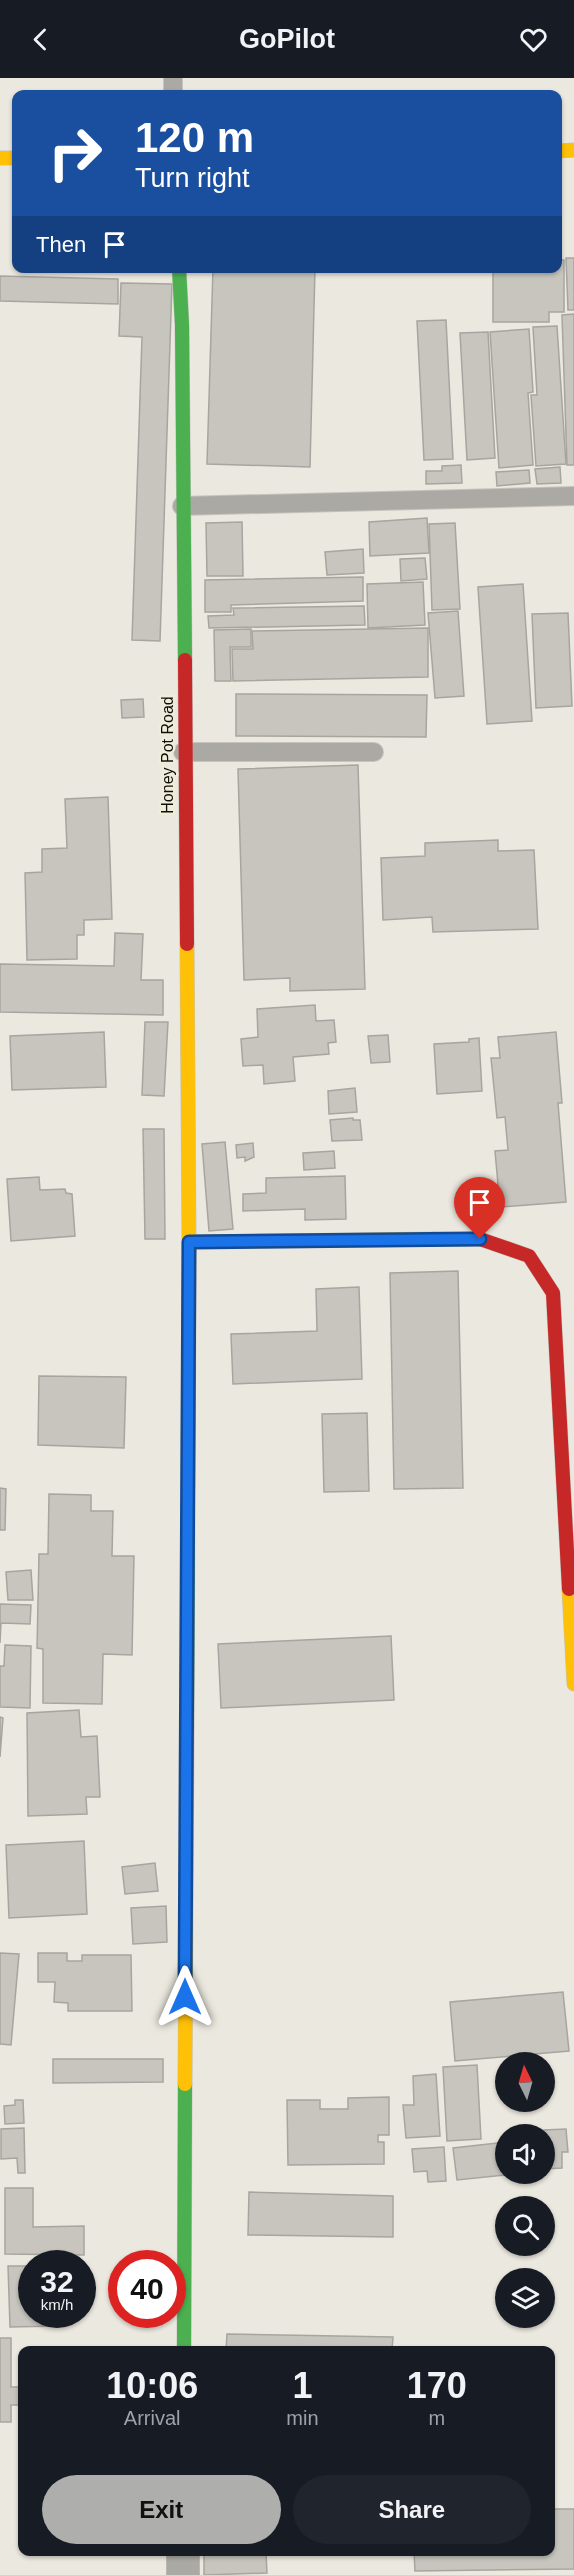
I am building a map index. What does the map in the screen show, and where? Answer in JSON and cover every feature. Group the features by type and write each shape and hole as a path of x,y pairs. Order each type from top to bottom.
{"main road":[{"name":"Honey Pot Road","path":"179,273 182,325 183,752 189,1242 184,2346"},
{"path":"189,1242 480,1239 529,1256 553,1293 574,1684"}],"street":[{"path":"183,2556 183,2575"}],"lane":[{"path":"182,506 574,496"},
{"path":"183,752 374,752"}],"building":[{"path":"566,258 574,258 574,310 568,310"},
{"path":"562,260 564,260 564,312 549,312 549,322 493,322 493,273 562,273"},
{"path":"213,273 315,273 310,467 207,464"},
{"path":"0,276 118,279 118,304 0,301"},
{"path":"121,283 172,284 160,641 132,640 142,337 119,336"},
{"path":"574,314 574,465 567,465 562,315"},
{"path":"446,320 453,459 424,460 417,321"},
{"path":"557,326 566,464 536,466 531,395 537,395 533,327"},
{"path":"529,329 533,392 528,393 533,465 499,468 490,332"},
{"path":"488,332 495,458 467,460 460,333"},
{"path":"461,465 462,483 426,484 426,471 442,471 442,466"},
{"path":"560,467 561,483 537,484 535,469"},
{"path":"529,470 530,483 497,486 496,472"},
{"path":"427,518 429,553 370,556 369,522"},
{"path":"242,522 243,576 207,576 206,523"},
{"path":"455,523 460,609 432,610 429,524"},
{"path":"363,549 364,573 327,575 325,552"},
{"path":"425,558 427,579 401,581 400,559"},
{"path":"363,577 363,601 231,605 231,612 205,612 205,580"},
{"path":"423,582 425,625 368,628 367,584"},
{"path":"523,584 532,721 487,724 478,587"},
{"path":"364,606 365,625 209,628 208,616 234,615 233,608"},
{"path":"458,611 464,696 435,698 428,613"},
{"path":"568,613 572,706 536,708 532,614"},
{"path":"428,628 428,677 233,681 232,649 253,649 252,631"},
{"path":"251,629 251,647 230,647 231,681 215,681 214,630"},
{"path":"236,694 427,695 426,737 236,736"},
{"path":"143,699 144,717 122,718 121,700"},
{"path":"358,765 365,989 290,991 290,978 244,980 238,769"},
{"path":"108,797 112,919 84,920 84,935 77,935 77,959 27,960 25,873 42,872 42,849 67,848 65,799"},
{"path":"498,840 498,851 534,850 538,929 433,932 432,917 383,920 381,858 425,856 425,843"},
{"path":"115,933 143,934 141,980 163,980 163,1015 0,1012 0,964 114,966"},
{"path":"315,1005 316,1021 334,1020 336,1042 328,1043 329,1054 293,1057 295,1081 264,1084 263,1065 243,1066 241,1039 258,1037 257,1009"},
{"path":"145,1022 168,1022 164,1096 142,1095"},
{"path":"104,1032 106,1087 12,1090 10,1036"},
{"path":"556,1032 562,1103 558,1103 566,1202 500,1207 495,1151 508,1150 505,1117 497,1118 491,1058 500,1058 498,1037"},
{"path":"388,1035 390,1062 371,1063 368,1036"},
{"path":"479,1038 482,1091 437,1094 434,1044 469,1042 469,1039"},
{"path":"355,1088 357,1112 329,1114 328,1091"},
{"path":"353,1118 353,1120 360,1120 362,1140 332,1141 330,1120"},
{"path":"143,1129 164,1129 165,1239 145,1239"},
{"path":"225,1142 233,1229 209,1231 202,1144"},
{"path":"253,1143 254,1157 245,1161 245,1157 237,1158 236,1145"},
{"path":"334,1151 335,1168 304,1170 303,1153"},
{"path":"345,1176 346,1219 305,1220 305,1209 243,1211 243,1194 266,1193 266,1178"},
{"path":"39,1177 40,1190 65,1189 66,1193 72,1194 75,1236 11,1241 7,1179"},
{"path":"458,1271 463,1488 394,1489 390,1273"},
{"path":"359,1287 362,1379 233,1384 231,1334 317,1331 316,1289"},
{"path":"39,1376 126,1377 124,1448 38,1445"},
{"path":"367,1413 369,1491 324,1492 322,1414"},
{"path":"0,1488 6,1489 5,1530 0,1530"},
{"path":"49,1494 91,1495 91,1511 113,1511 112,1556 134,1556 132,1655 103,1654 102,1704 43,1703 43,1649 37,1648 39,1554 48,1554"},
{"path":"31,1570 33,1600 8,1600 6,1572"},
{"path":"0,1604 31,1605 30,1624 1,1623 0,1643"},
{"path":"391,1636 394,1700 221,1708 218,1644"},
{"path":"5,1645 31,1646 30,1708 0,1707 0,1666 4,1666"},
{"path":"79,1710 81,1737 97,1736 100,1797 86,1797 87,1814 28,1816 27,1713"},
{"path":"0,1717 3,1718 0,1757"},
{"path":"84,1841 87,1914 9,1918 6,1845"},
{"path":"155,1863 158,1891 125,1894 122,1867"},
{"path":"166,1906 167,1942 133,1944 131,1908"},
{"path":"0,1953 19,1954 11,2045 0,2044"},
{"path":"38,1953 67,1953 67,1961 82,1961 82,1955 131,1955 132,2011 68,2011 68,2003 54,2002 55,1982 38,1982"},
{"path":"563,1992 569,2051 495,2052 495,2057 455,2061 450,2002"},
{"path":"53,2059 163,2059 163,2082 53,2083"},
{"path":"477,2065 481,2139 447,2141 443,2067"},
{"path":"436,2074 440,2136 406,2138 403,2105 414,2105 413,2076"},
{"path":"389,2097 389,2135 378,2135 378,2142 384,2142 384,2164 288,2165 287,2100 320,2100 320,2109 348,2109 348,2098"},
{"path":"15,2100 23,2100 24,2123 5,2124 4,2106 15,2105"},
{"path":"24,2128 25,2173 18,2173 17,2158 1,2159 1,2129"},
{"path":"566,2129 568,2152 562,2152 562,2168 555,2168 555,2130"},
{"path":"495,2143 495,2176 457,2180 453,2148"},
{"path":"444,2147 446,2181 428,2182 427,2171 414,2172 412,2149"},
{"path":"5,2188 33,2188 33,2227 84,2226 84,2250 18,2250 18,2254 5,2254"},
{"path":"249,2192 393,2196 393,2237 248,2235"},
{"path":"8,2266 18,2266 18,2327 10,2327"},
{"path":"227,2334 393,2337 392,2346 226,2346"},
{"path":"0,2338 11,2338 11,2387 18,2387 18,2405 11,2405 11,2422 0,2422"},
{"path":"555,2509 574,2509 574,2569 415,2571 414,2556 555,2556"},
{"path":"204,2556 266,2556 267,2573 204,2575"}],"traffic: fast":[{"path":"179,273 182,325 185,660"},
{"path":"187,1727 189,1276"},
{"path":"184,2346 185,2084"}],"traffic: slow":[{"path":"562,151 574,150"},
{"path":"0,158 12,158"},
{"path":"187,944 189,1242"},
{"path":"189,1276 189,1242 434,1239"},
{"path":"569,1589 574,1684"},
{"path":"185,2084 187,1727"}],"traffic: jam":[{"path":"185,660 187,944"},
{"path":"434,1239 480,1239 529,1256 553,1293 569,1589"}],"route":[{"path":"185,1997 189,1242 480,1239"}]}
